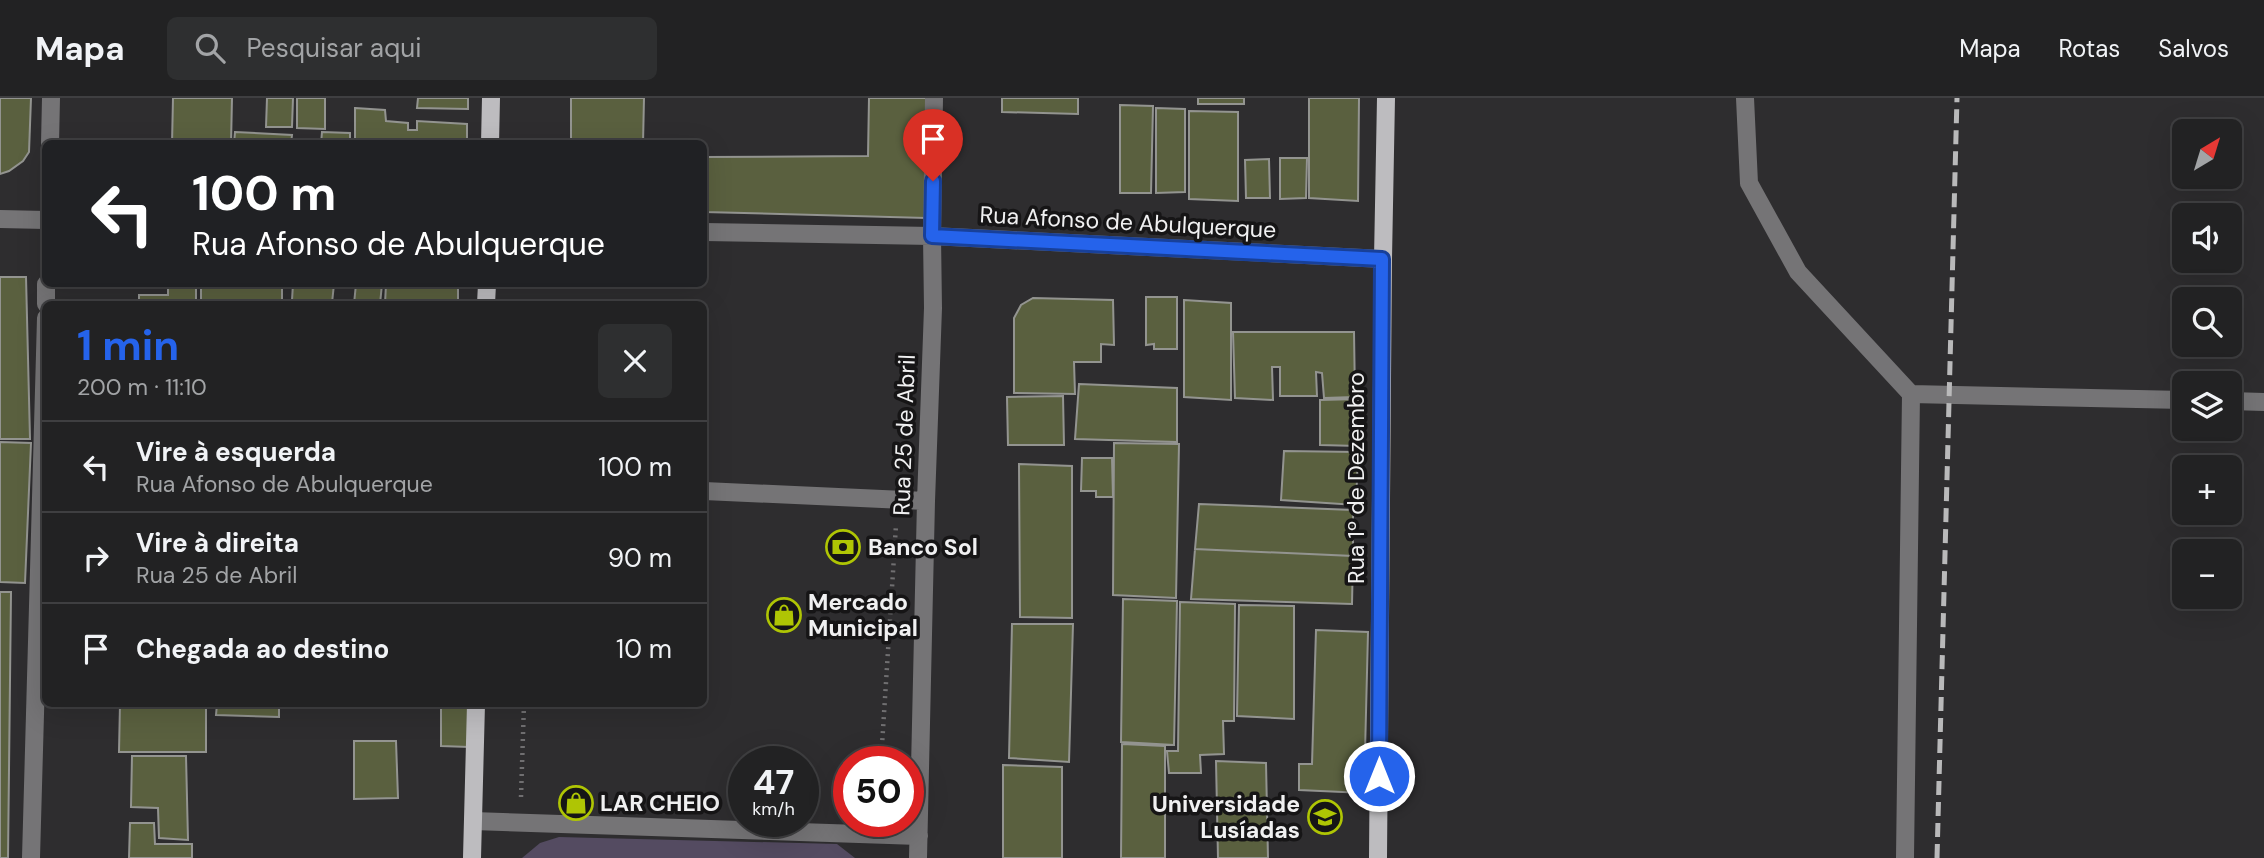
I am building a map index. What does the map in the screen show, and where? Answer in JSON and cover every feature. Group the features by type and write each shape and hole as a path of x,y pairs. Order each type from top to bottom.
{"main road":[{"path":"490,140 491,98"},
{"name":"Rua 1º de Dezembro","path":"1378,858 1382,259 1386,98"},
{"path":"472,858 476,707"}],"street":[{"path":"50,140 51,98"},
{"name":"Rua 25 de Abril","path":"921,746 933,308 934,98"},
{"path":"1745,98 1749,183 1785,250 1798,272 1911,394 1905,858"},
{"path":"0,219 42,220"},
{"name":"Rua Afonso de Abulquerque","path":"707,232 932,236 1382,259"},
{"path":"1911,394 2172,400"},
{"path":"2242,401 2264,402"},
{"path":"30,858 42,453"},
{"path":"707,491 926,501"},
{"path":"473,821 833,833"},
{"name":"Rua 25 de Abril","path":"918,858 919,837"}],"path":[{"path":"882,746 897,499"},
{"path":"520,822 524,707"}],"shaded area":[{"path":"559,837 837,844 855,858 522,858 540,843"}],"building":[{"path":"0,98 31,98 29,152 23,161 0,174"},
{"path":"173,98 232,98 231,140 172,140"},
{"path":"267,98 293,98 292,127 266,127"},
{"path":"297,98 325,98 325,129 297,128"},
{"path":"418,98 468,98 468,109 417,108"},
{"path":"571,98 644,98 643,140 571,140"},
{"path":"869,98 928,98 926,218 707,212 707,157 868,156"},
{"path":"1002,98 1078,98 1078,114 1002,112"},
{"path":"1198,98 1244,98 1244,104 1198,104"},
{"path":"1309,98 1359,98 1358,201 1309,198"},
{"path":"1120,105 1153,106 1151,193 1120,193"},
{"path":"355,108 385,110 386,121 408,123 408,130 417,130 417,121 467,124 467,140 355,140"},
{"path":"1156,108 1185,109 1185,192 1156,193"},
{"path":"1189,111 1238,112 1238,201 1189,199"},
{"path":"235,132 292,135 291,140 234,140"},
{"path":"322,132 350,133 350,140 321,140"},
{"path":"1280,158 1307,158 1306,198 1280,199"},
{"path":"1269,159 1270,198 1246,198 1245,160"},
{"path":"0,277 26,277 30,439 0,439"},
{"path":"168,287 196,287 196,301 139,301 139,295 168,295"},
{"path":"201,287 282,287 282,301 201,301"},
{"path":"293,287 334,287 332,301 292,300"},
{"path":"356,287 382,287 380,301 354,301"},
{"path":"386,287 458,287 458,301 385,301"},
{"path":"1146,297 1177,297 1177,349 1154,349 1154,344 1146,345"},
{"path":"1033,298 1113,300 1114,345 1101,344 1101,362 1074,362 1075,394 1014,393 1014,318 1021,305"},
{"path":"1184,300 1231,303 1231,400 1184,397"},
{"path":"1233,332 1354,332 1355,397 1324,398 1322,373 1316,372 1317,396 1280,396 1280,367 1272,367 1273,400 1235,398"},
{"path":"1079,384 1177,388 1177,442 1075,439"},
{"path":"1063,396 1064,445 1008,445 1007,397"},
{"path":"1358,399 1358,446 1320,445 1320,400"},
{"path":"0,442 31,443 25,583 0,582"},
{"path":"1114,443 1179,444 1176,598 1113,595"},
{"path":"1284,451 1358,452 1356,505 1281,500"},
{"path":"1082,458 1112,458 1113,497 1096,497 1096,491 1081,491"},
{"path":"1019,464 1072,466 1072,618 1020,617"},
{"path":"1199,504 1353,510 1353,556 1195,549"},
{"path":"1195,549 1353,556 1352,604 1191,599"},
{"path":"0,592 11,592 8,858 0,858"},
{"path":"1123,599 1177,601 1174,745 1121,742"},
{"path":"1180,602 1235,604 1234,721 1223,721 1224,754 1200,755 1201,773 1169,773 1167,751 1178,751"},
{"path":"1239,605 1294,606 1294,719 1237,716"},
{"path":"1012,624 1073,624 1069,762 1009,758"},
{"path":"1316,630 1368,632 1364,793 1299,790 1299,764 1312,764"},
{"path":"120,707 206,707 206,752 119,752"},
{"path":"217,707 279,707 279,717 216,715"},
{"path":"441,707 468,707 469,747 441,746"},
{"path":"354,741 396,741 398,798 354,799"},
{"path":"1122,744 1165,746 1165,858 1121,858"},
{"path":"132,756 186,756 188,840 159,838 158,808 131,807"},
{"path":"1216,761 1266,763 1268,858 1218,858"},
{"path":"1003,765 1062,767 1062,858 1003,858"},
{"path":"130,823 154,823 155,844 192,844 192,858 129,858"}],"railway":[{"path":"1937,858 1957,98"}],"place":[{"name":"Banco Sol","path":"843,547"},
{"name":"Mercado Municipal","path":"784,615"},
{"name":"LAR CHEIO","path":"576,803"},
{"name":"Universidade Lusíadas","path":"1325,817"}],"route":[{"path":"933,181 932,236 1382,259 1379,776"}]}
